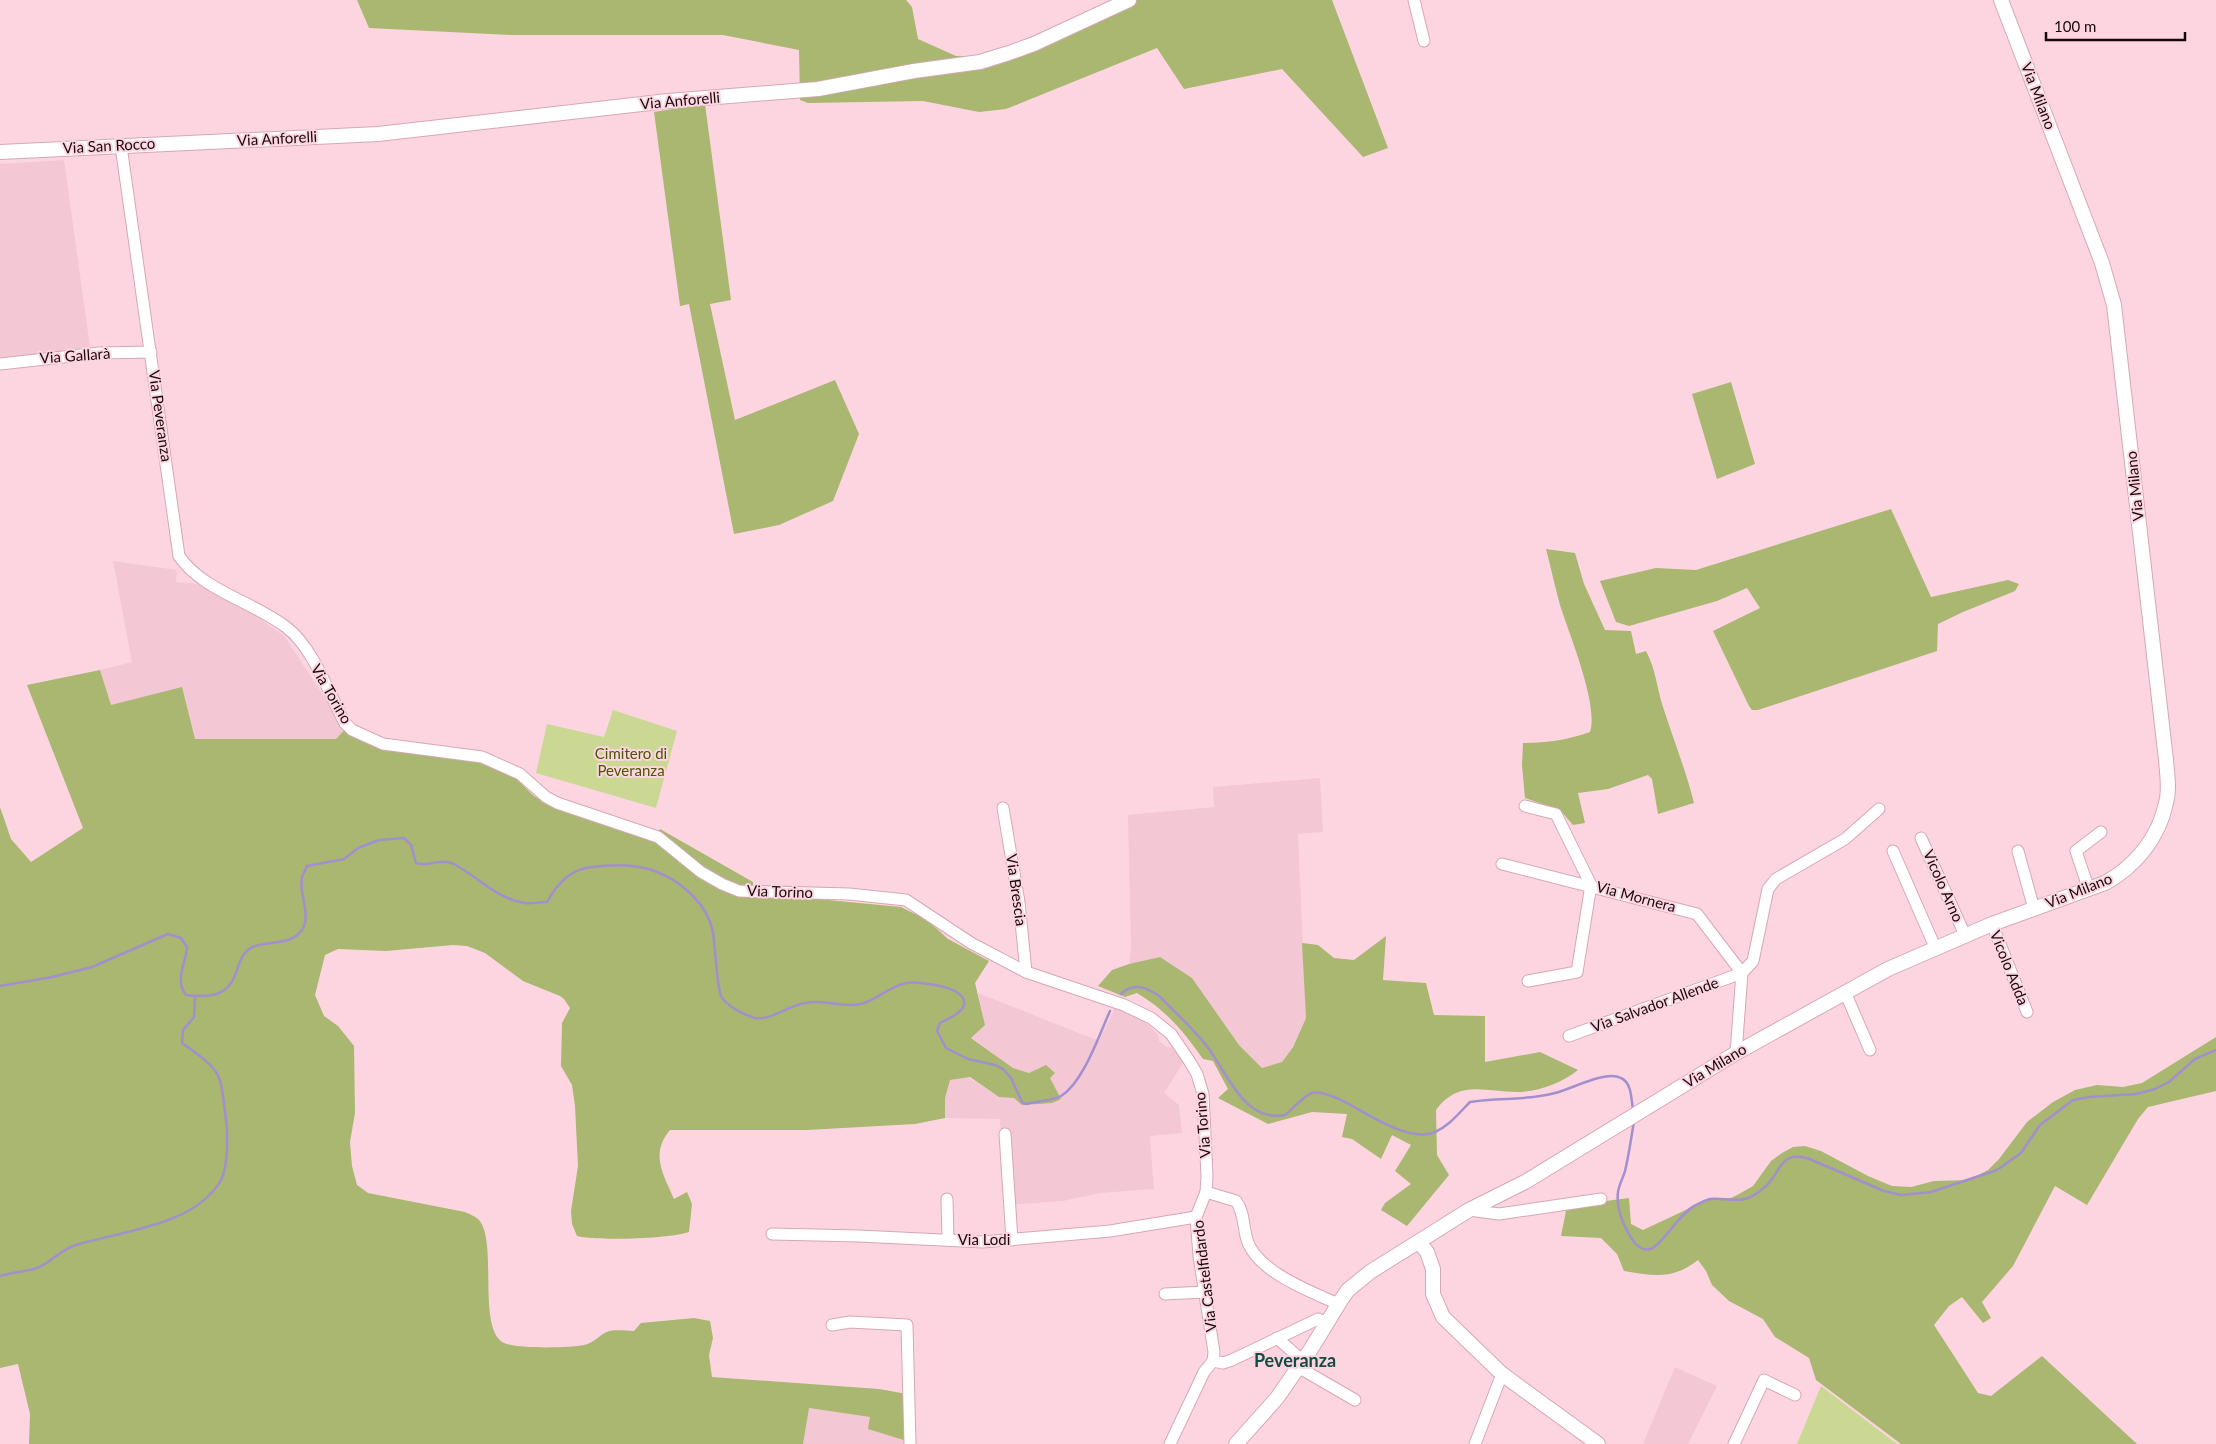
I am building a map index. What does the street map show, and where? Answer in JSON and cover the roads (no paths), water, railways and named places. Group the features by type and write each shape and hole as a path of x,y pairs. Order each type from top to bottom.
{"street":[{"name":"Via Anforelli","path":"218,142 378,134 668,101 818,89 914,71 980,62 1034,44 1128,0"},
{"path":"1414,0 1424,41"},
{"name":"Via Milano","path":"1236,1444 1277,1398 1348,1290 1370,1272 1469,1210 1525,1182 1736,1053 1888,968 1992,924 2089,890 2120,875 2140,855 2152,838 2161,821 2167,801 2166,760 2114,305 2102,263 2002,0"},
{"name":"Via San Rocco","path":"0,152 218,142"},
{"name":"Via Peveranza","path":"121,146 179,556 188,570 286,627"},
{"name":"Via Gallarà","path":"0,364 73,356 151,352"},
{"name":"Via Torino","path":"286,627 304,646 345,723 352,730 368,738 398,747 482,757 520,774 557,803 581,813 658,837 701,872 722,884 740,891 849,894 906,900 971,943 1026,972 1124,1004 1151,1018 1171,1034 1196,1074 1202,1094 1207,1176 1206,1192"},
{"path":"1525,806 1556,814 1591,885 1576,972 1528,981"},
{"name":"Via Brescia","path":"1003,808 1019,902 1026,972"},
{"path":"1736,1053 1742,973 1753,961 1768,889 1776,879 1845,839 1879,809"},
{"path":"2089,890 2076,851 2101,832"},
{"name":"Vicolo Arno","path":"1921,838 1964,935"},
{"path":"1893,851 1935,947"},
{"path":"2018,851 2034,910"},
{"name":"Via Mornera","path":"1502,864 1591,885 1697,914 1742,973"},
{"name":"Vicolo Adda","path":"1992,924 2027,1012"},
{"name":"Via Salvador Allende","path":"1569,1036 1742,973"},
{"path":"1846,992 1870,1050"},
{"path":"1005,1134 1012,1240"},
{"path":"1206,1192 1236,1201 1244,1218 1247,1241 1252,1250 1276,1273 1302,1288 1338,1304"},
{"name":"Via Castelfidardo","path":"1206,1192 1196,1217 1214,1352 1213,1361"},
{"path":"947,1199 948,1240"},
{"path":"1469,1210 1499,1214 1601,1199"},
{"name":"Via Lodi","path":"772,1234 948,1240 1012,1240 1110,1231 1196,1217"},
{"path":"1419,1242 1427,1252 1433,1269 1433,1294 1442,1317 1502,1374 1598,1444"},
{"path":"1165,1294 1205,1292"},
{"path":"1170,1444 1204,1372 1213,1361 1223,1363 1232,1360 1318,1319 1326,1323"},
{"path":"832,1326 850,1322 907,1325 910,1444"},
{"path":"1277,1338 1300,1364 1355,1400"},
{"path":"1475,1444 1502,1374"},
{"path":"1734,1444 1764,1380 1795,1395"}],"waterway":[{"path":"0,986 52,977 92,967 168,934 181,938 187,947 181,978 181,984 186,995 206,996 220,993 229,986 234,978 246,951 261,944 280,942 293,938 302,930 306,917 301,883 307,866 344,859 358,848 379,840 404,838 411,845 416,863 449,862 505,897 524,903 547,902 555,889 565,879 584,868 621,865 634,866 659,873 671,879 693,896 708,917 713,932 717,975 723,1000 736,1010 755,1018 767,1017 799,1004 812,1002 847,1005 861,1004 906,983 930,984 950,989 958,993 963,999 964,1005 957,1014 940,1023 937,1031 946,1048 968,1059 995,1065 1003,1069 1011,1078 1022,1102 1026,1104 1057,1098 1069,1090 1090,1058 1110,1011"},
{"path":"1121,994 1130,988 1140,987 1159,996 1204,1042 1239,1095 1259,1112 1271,1116 1285,1115 1312,1093 1320,1093 1342,1100 1389,1126 1414,1134 1425,1134 1435,1132 1445,1126 1470,1102 1544,1095 1606,1076 1614,1076 1625,1080 1630,1092 1633,1109"},
{"path":"0,1276 37,1268 76,1245 176,1217 194,1208 209,1195 221,1180 225,1167 227,1142 226,1120 220,1082 212,1067 182,1043 183,1030 194,1017 195,997"},
{"path":"1634,1122 1624,1174 1619,1189 1618,1205 1623,1222 1633,1241 1640,1247 1650,1249 1659,1242 1683,1215 1696,1205 1710,1199 1738,1200 1748,1198 1768,1184 1781,1165 1792,1157 1812,1160 1884,1191 1901,1195 1931,1192 1997,1170 2021,1153 2040,1125 2073,1100 2136,1094 2155,1089 2169,1082 2195,1059 2216,1050"}],"district":[{"name":"Peveranza","path":"1295,1361"}],"park label":[{"name":"Cimitero di Peveranza","path":"631,762"}]}
